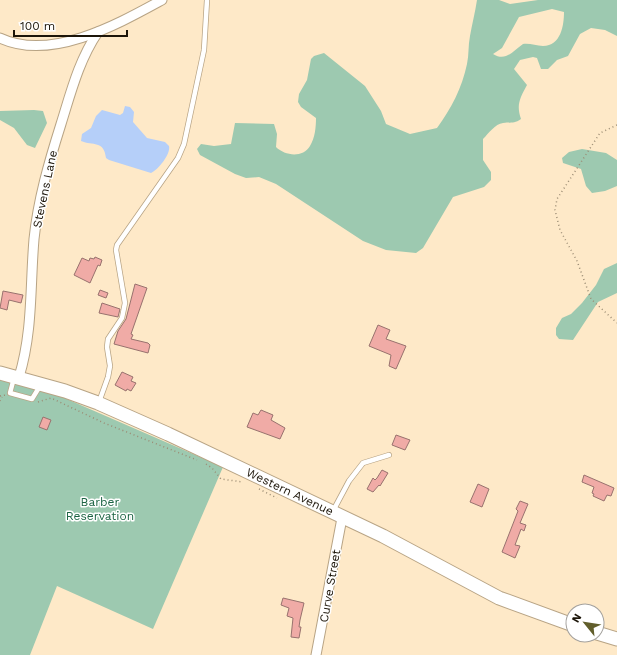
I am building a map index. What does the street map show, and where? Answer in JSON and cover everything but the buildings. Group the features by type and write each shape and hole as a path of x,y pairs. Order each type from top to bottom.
{"street":[{"path":"0,38 18,44 34,45 74,40 98,32 162,0"},
{"name":"Stevens Lane","path":"17,377 28,338 32,302 34,240 42,189 74,81 86,51 98,32"},
{"name":"Western Avenue","path":"0,372 98,403 168,434 383,536 499,598 565,622"},
{"name":"Curve Street","path":"316,655 337,515"},
{"path":"605,635 617,639"}],"lane":[{"path":"98,403 108,377 110,366 107,347 108,340 122,318 125,303 116,250 117,245 182,151 202,62 207,18 207,0"},
{"path":"17,377 10,393 32,400 41,384"},
{"path":"337,515 346,486 363,463 389,455"}],"path":[{"path":"617,125 600,134 557,199 555,210 560,230 577,261 591,299 617,323"},
{"path":"0,401 1,396 6,395 12,398"},
{"path":"37,402 51,398 104,424 169,451 201,461 212,468 221,479 244,482"},
{"path":"257,488 280,499"}],"green space":[{"path":"477,0 499,0 510,4 538,0 617,0 617,36 605,30 591,28 580,34 568,56 557,60 548,69 541,69 537,58 533,57 520,60 514,69 527,85 522,94 519,106 521,119 519,121 497,125 483,139 483,160 491,172 491,180 484,187 453,197 423,248 416,253 386,250 363,241 276,184 259,177 246,178 235,174 200,155 197,149 201,144 214,146 231,144 235,123 274,124 277,134 276,147 289,154 299,154 307,150 312,143 314,136 316,118 301,107 298,102 299,94 307,80 311,59 314,56 324,53 365,86 381,111 386,124 410,134 437,128 451,106 465,73 468,61 469,40","holes":["552,9 564,12 562,28 558,39 554,43 543,46 523,44 509,55 502,57 493,54 502,48 519,17"]},
{"path":"0,111 43,111 47,123 35,148 27,145 14,128 0,120"},
{"path":"582,149 606,153 617,160 617,186 605,191 592,193 586,186 581,169 563,163 562,158 569,152"},
{"path":"617,263 617,293 598,302 573,340 559,339 556,335 556,328 562,318 571,314 582,303 596,285 604,269"},
{"name":"Barber Reservation","path":"0,379 53,393 223,467 153,629 57,586 30,655 0,655"}],"water":[{"path":"125,106 130,107 134,112 133,122 147,138 165,142 169,146 168,153 163,161 157,169 151,173 109,160 106,158 103,148 81,141 82,134 91,128 96,116 102,110 120,115 123,113"}]}
